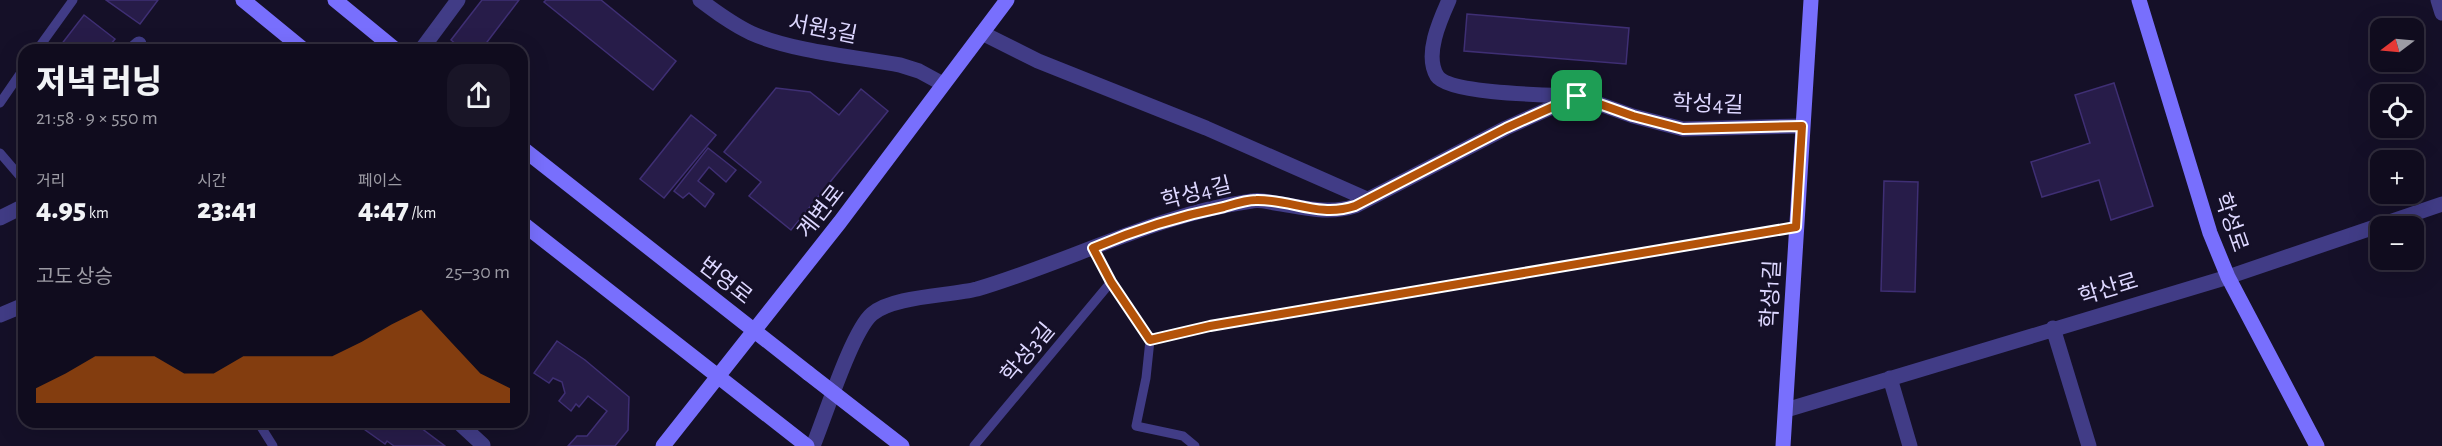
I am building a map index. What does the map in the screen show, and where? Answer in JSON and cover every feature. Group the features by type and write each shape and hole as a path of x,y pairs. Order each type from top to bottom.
{"street":[{"path":"243,0 297,44"},
{"path":"335,0 389,44"},
{"path":"426,44 458,0"},
{"name":"서원3길","path":"700,0 726,20 771,40 900,65 919,71 943,84"},
{"name":"계변로","path":"663,446 840,222 1007,0"},
{"path":"1449,0 1440,21 1432,64 1438,77 1442,80 1463,87 1494,91 1577,96"},
{"name":"학성1길","path":"1784,446 1811,0"},
{"name":"학성로","path":"2139,0 2210,233 2228,277 2317,446"},
{"path":"2438,0 2442,13"},
{"path":"982,33 1047,65 1206,128 1367,200"},
{"name":"학성4길","path":"813,446 858,332 872,314 891,305 974,290 1041,269 1122,236 1191,214 1255,200 1328,212 1341,211 1367,200 1506,128 1577,96 1633,116 1683,129 1802,126"},
{"name":"번영로","path":"528,153 902,446"},
{"name":"학산로","path":"1786,411 2053,328 2228,277 2442,204"},
{"path":"0,218 18,209"},
{"path":"528,228 807,446"},
{"path":"0,315 18,308"},
{"path":"2053,328 2089,446"},
{"path":"1890,378 1910,446"},
{"path":"465,428 483,445"}],"lane":[{"path":"41,44 73,0"},
{"path":"0,103 18,77"},
{"path":"0,153 18,174"},
{"path":"1150,340 1210,326 1796,227"},
{"path":"1093,248 1111,282 1150,340 1146,378 1136,426 1183,436 1195,446"},
{"name":"학성3길","path":"974,446 1111,282"},
{"path":"262,428 273,446"}],"building":[{"path":"106,0 158,0 140,24"},
{"path":"482,0 519,0 486,44 456,44 451,40"},
{"path":"546,0 601,0 676,61 653,90 544,2"},
{"path":"1467,14 1629,28 1626,64 1464,51"},
{"path":"84,15 115,39 111,44 62,44"},
{"path":"2114,83 2153,206 2111,220 2099,180 2042,197 2031,162 2090,143 2075,95"},
{"path":"776,88 810,92 839,115 861,89 888,111 791,230 749,196 761,182 724,152"},
{"path":"691,115 716,135 664,198 640,179"},
{"path":"708,148 736,170 726,182 709,167 698,181 714,194 705,207 689,193 683,198 674,191"},
{"path":"1884,181 1918,182 1915,292 1881,291"},
{"path":"557,341 585,360 629,397 628,430 615,446 568,446 577,436 587,436 607,411 588,396 579,407 576,404 571,411 559,401 565,393 562,382 553,378 549,383 534,373"},
{"path":"362,428 421,428 445,446 394,446 387,441 385,444"}],"route":[{"path":"1577,96 1633,116 1683,129 1802,126 1796,227 1210,326 1150,340 1111,282 1093,248 1122,236 1191,214 1255,200 1328,212 1341,211 1355,206 1506,128 1577,96"}]}
